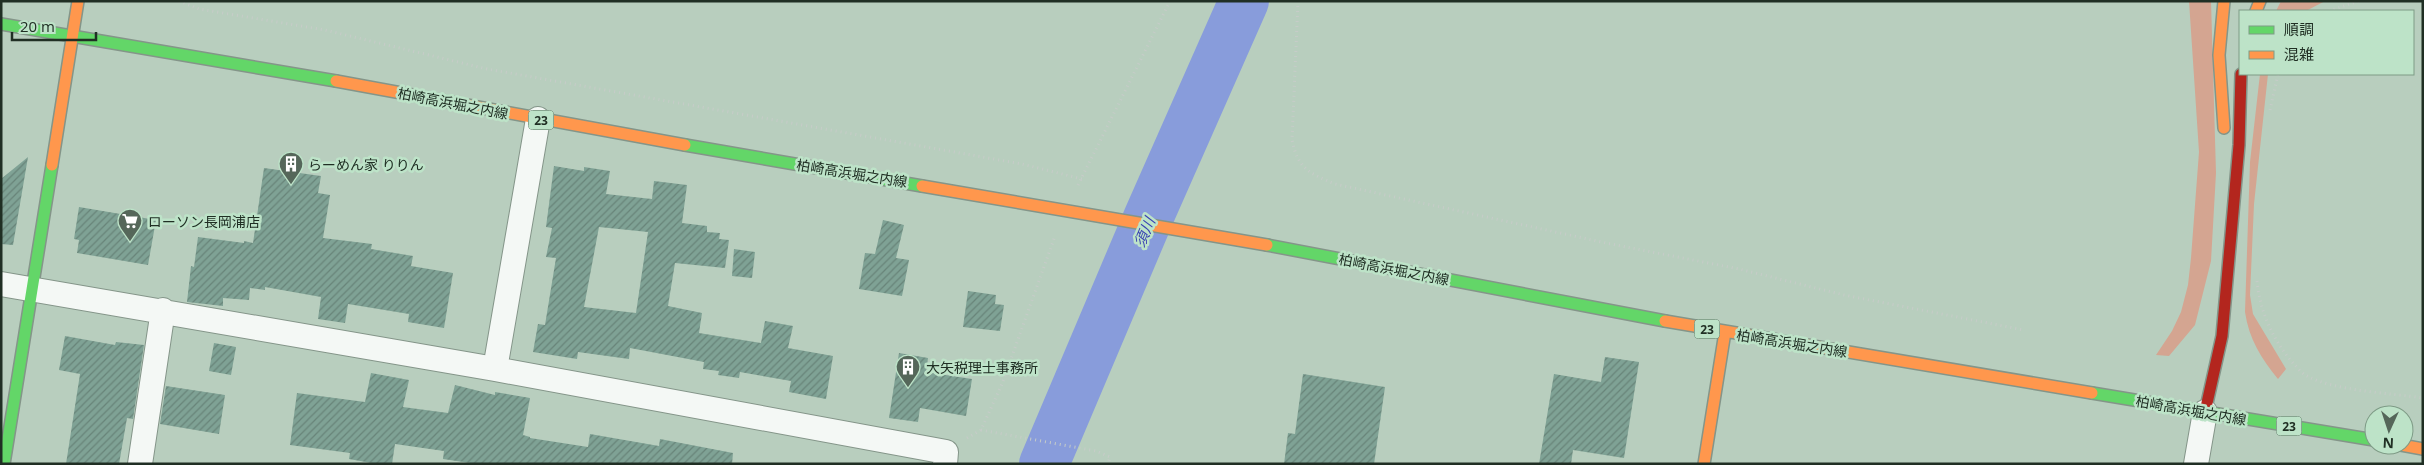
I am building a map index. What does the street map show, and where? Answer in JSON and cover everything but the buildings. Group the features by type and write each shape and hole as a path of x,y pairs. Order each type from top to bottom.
{"main road":[{"path":"4,464 78,1"},
{"path":"2224,1 2219,55 2225,141"},
{"name":"柏崎高浜堀之内線","path":"1,24 1212,235 1725,332 2364,438"},
{"path":"2205,412 2222,336 2239,145 2241,75"},
{"path":"2226,160 2231,236"},
{"path":"1704,464 1725,332"}],"street":[{"path":"495,369 538,119"},
{"path":"1,284 163,310 495,369 946,452 945,464"},
{"path":"140,464 163,310"},
{"path":"2196,464 2205,412"}],"path":[{"path":"179,1 200,9 325,30 487,69 1022,164 1082,178"},
{"path":"1298,1 1292,140 1296,157 1311,174 1335,184 1606,243 1739,269 1844,295 2024,330"},
{"path":"2332,10 2359,1"},
{"path":"2269,116 2278,75"},
{"path":"2257,273 2260,302 2270,329 2283,351 2305,376 2332,385 2423,398"},
{"path":"981,430 1008,437 1096,451 1110,457 1108,464"}],"shaded area":[{"path":"2189,1 2211,1 2216,173 2211,261 2195,325 2169,356 2156,355 2172,331 2181,312 2188,285 2199,152"},
{"path":"2281,1 2325,1 2308,10 2276,10"},
{"path":"2260,75 2268,75 2254,204 2250,295 2253,314 2286,369 2278,379 2257,348 2249,331 2245,312 2250,162"}],"waterway":[{"name":"須川","path":"1044,464 1149,216 1244,1"}],"traffic: fast":[{"path":"1,24 336,81"},
{"path":"685,145 922,186"},
{"path":"4,464 52,165"},
{"path":"1267,245 1665,321"},
{"path":"2092,393 2364,438"}],"traffic: slow":[{"path":"52,165 78,1"},
{"path":"2224,1 2219,55 2224,128"},
{"path":"2256,10 2260,1"},
{"path":"336,81 685,145"},
{"path":"922,186 1267,245"},
{"path":"1665,321 2092,393"},
{"path":"1704,464 1725,332"},
{"path":"2414,447 2423,449"}],"traffic: jam":[{"path":"2205,412 2222,336 2239,145 2241,75"}],"place":[{"name":"らーめん家 りりん","path":"291,185"},
{"name":"ローソン長岡浦店","path":"130,242"},
{"name":"大矢税理士事務所","path":"908,388"}]}
